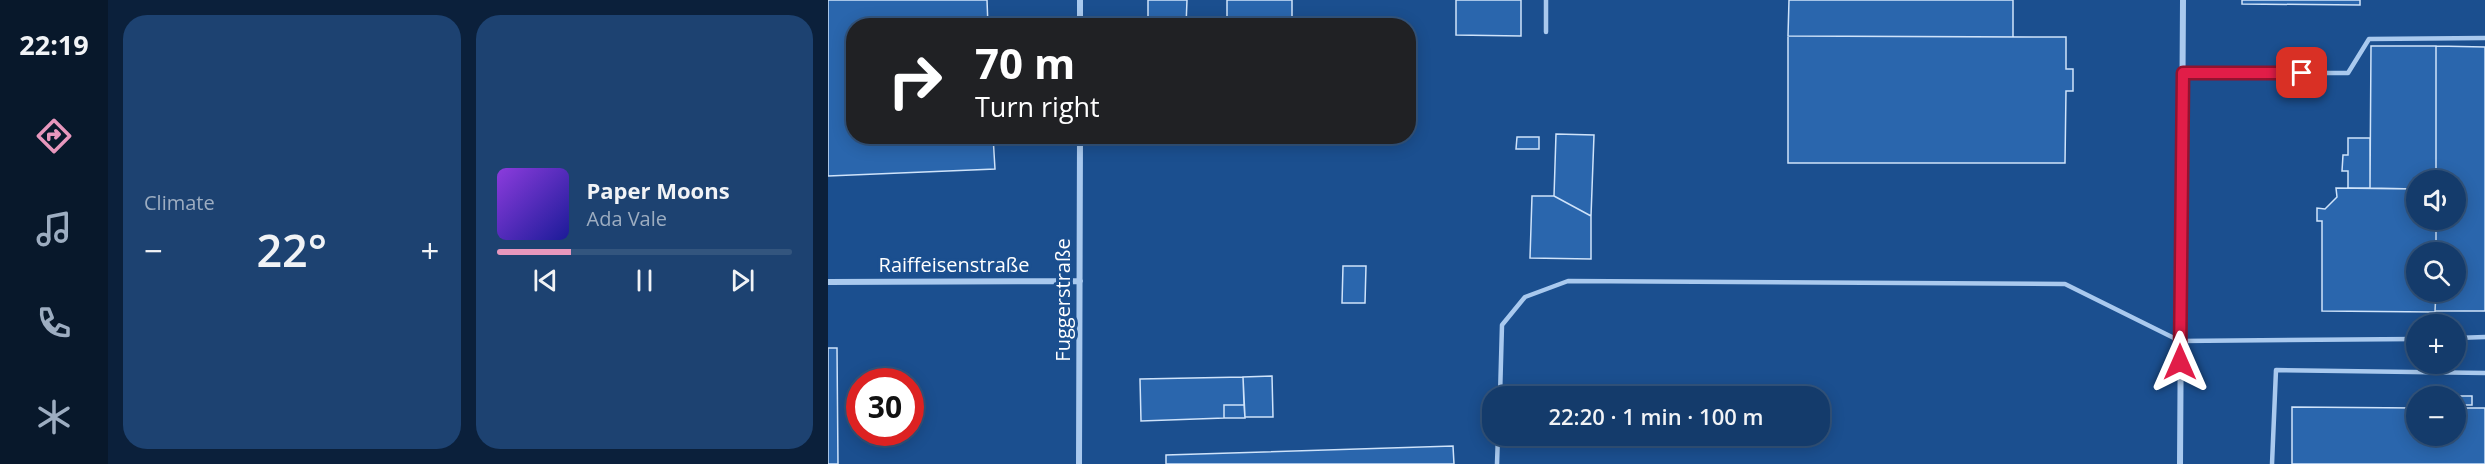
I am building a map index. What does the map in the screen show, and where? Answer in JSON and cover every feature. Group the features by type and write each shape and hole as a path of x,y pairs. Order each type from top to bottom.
{"street":[{"path":"1080,0 1080,18"},
{"path":"2180,464 2183,0"},
{"name":"Fuggerstraße","path":"1079,464 1080,144"},
{"name":"Raiffeisenstraße","path":"828,282 1080,281"}],"lane":[{"path":"1546,0 1546,32"},
{"path":"2183,73 2348,73 2369,39 2485,38"},
{"path":"1500,386 1502,325 1525,297 1568,281 2065,284 2180,341 2406,339"},
{"path":"2466,338 2485,337"},
{"path":"2272,464 2276,370 2485,373"},
{"path":"1497,464 1498,446"}],"building":[{"path":"828,0 987,0 988,18 846,18 846,144 993,144 995,169 828,176"},
{"path":"1148,0 1187,0 1186,18 1148,18"},
{"path":"1227,0 1292,0 1292,18 1227,18"},
{"path":"1456,0 1521,0 1521,36 1456,35"},
{"path":"1789,0 2013,0 2013,37 1788,36"},
{"path":"2242,0 2360,0 2360,5 2242,4"},
{"path":"1788,36 2066,37 2066,69 2073,69 2073,91 2066,91 2065,163 1788,163"},
{"path":"2371,46 2436,46 2436,170 2406,170 2406,189 2370,188"},
{"path":"2436,46 2485,47 2485,311 2435,311 2435,302 2466,302 2466,242 2436,242 2436,230 2466,230 2466,170 2436,170"},
{"path":"1556,134 1594,135 1591,216 1554,196"},
{"path":"1517,137 1539,137 1539,149 1516,149"},
{"path":"2348,138 2370,138 2370,188 2348,188 2348,171 2342,171 2343,155 2348,155"},
{"path":"2336,188 2406,189 2406,230 2436,230 2436,242 2406,242 2406,302 2435,302 2435,312 2322,311 2322,221 2317,221 2317,208 2325,209 2337,197"},
{"path":"1532,196 1554,196 1591,216 1591,259 1530,258"},
{"path":"1343,266 1366,266 1365,303 1342,303"},
{"path":"828,348 837,348 838,464 828,464"},
{"path":"1272,376 1273,417 1245,417 1243,377"},
{"path":"1243,377 1244,405 1224,405 1224,418 1141,421 1140,379"},
{"path":"2466,396 2472,396 2472,405 2466,405"},
{"path":"1224,405 1244,405 1245,418 1224,418"},
{"path":"2292,407 2406,408 2406,446 2466,446 2466,408 2485,408 2485,464 2292,464"},
{"path":"1453,446 1454,464 1166,464 1166,455"}],"route":[{"path":"2180,362 2183,73 2302,73"}]}
